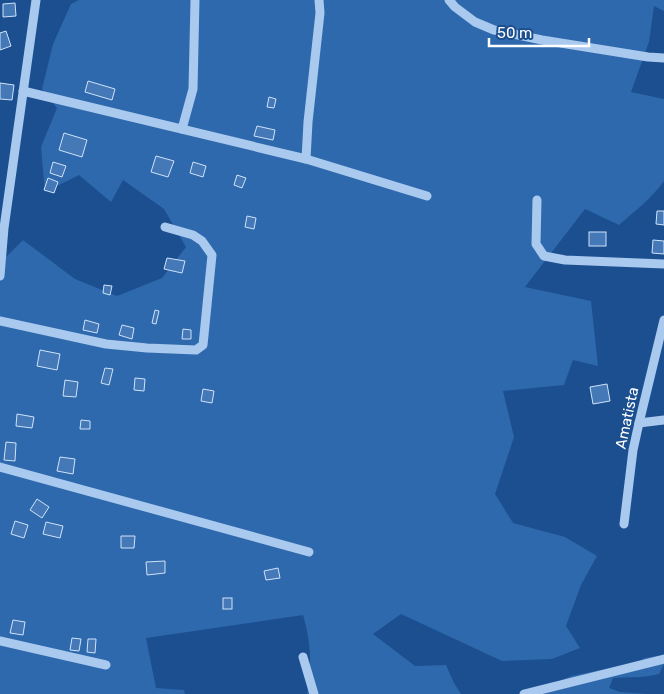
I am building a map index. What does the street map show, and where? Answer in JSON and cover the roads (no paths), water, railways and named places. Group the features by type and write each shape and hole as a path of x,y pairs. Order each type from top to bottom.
{"street":[{"path":"0,276 4,228 36,0"},
{"path":"182,129 193,89 195,0"},
{"path":"306,159 308,122 320,13 319,0"},
{"path":"449,0 475,22 494,30 542,40 664,58"},
{"path":"23,91 306,159 427,196"},
{"path":"537,200 536,244 544,256 565,260 664,264"},
{"path":"0,321 106,344 196,350 204,345 212,255 202,241 193,235 165,227"},
{"name":"Amatista","path":"624,524 633,450 664,320"},
{"path":"639,422 664,420"},
{"path":"0,466 309,552"},
{"path":"0,641 106,665"},
{"path":"303,657 314,694"},
{"path":"524,694 664,659"}]}
